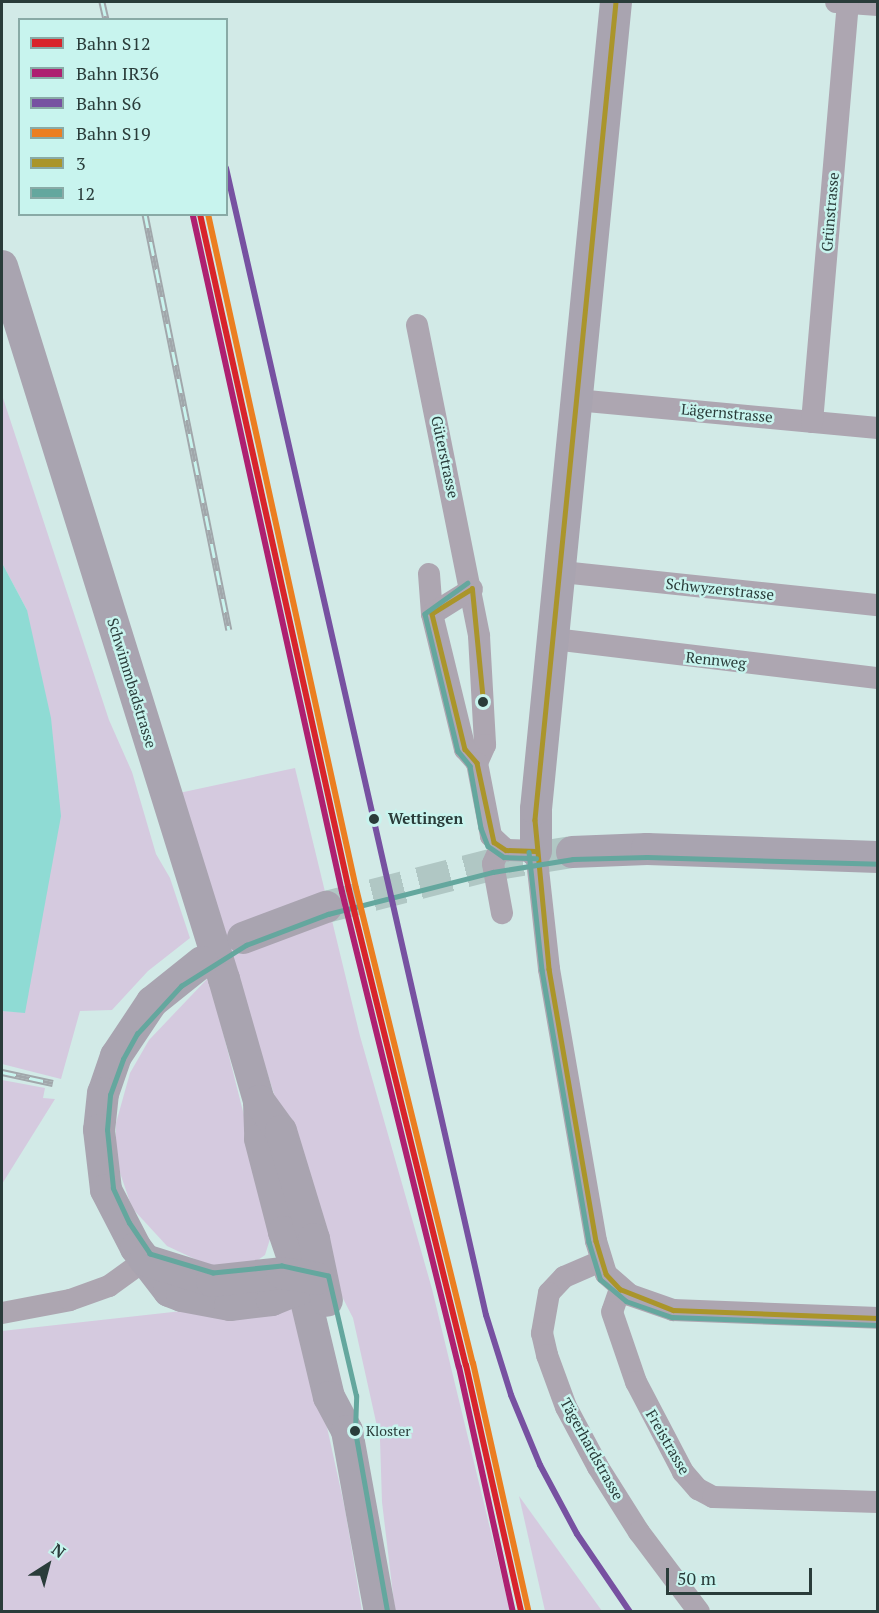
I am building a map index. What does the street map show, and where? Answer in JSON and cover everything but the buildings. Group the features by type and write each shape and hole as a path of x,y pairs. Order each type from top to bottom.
{"street":[{"path":"616,2 576,400 562,572 536,809 536,851 549,969 601,1261 606,1274 620,1289 673,1310 878,1318"},
{"path":"842,2 878,5"},
{"name":"Grünstrasse","path":"812,422 842,2"},
{"name":"Schwimmbadstrasse","path":"2,266 225,979 259,1101 260,1139 284,1233 308,1281 349,1397 347,1431 380,1611"},
{"name":"Güterstrasse","path":"417,325 472,589 485,745 477,763"},
{"name":"Lägernstrasse","path":"576,400 878,428"},
{"name":"Schwyzerstrasse","path":"562,572 878,605"},
{"name":"Güterstrasse","path":"429,574 432,614 465,749 477,763 488,827 500,848"},
{"path":"432,614 472,589"},
{"name":"Rennweg","path":"554,639 878,678"},
{"path":"502,913 493,864 500,848 536,851"},
{"path":"572,852 647,849 878,857"},
{"path":"243,938 326,907"},
{"path":"202,962 160,994 138,1021 116,1056 103,1093 99,1130 106,1190 122,1227 169,1291 182,1296 230,1305 272,1300 308,1281"},
{"name":"Schwimmbadstrasse","path":"259,1101 281,1131 314,1239 308,1281 312,1328 329,1397 347,1431"},
{"path":"244,1280 269,1259 284,1233"},
{"path":"145,1260 212,1281 244,1280 282,1273 308,1281"},
{"path":"2,1313 70,1300 109,1286 145,1260"},
{"name":"Tägerhardstrasse","path":"601,1261 564,1277 549,1293 542,1332 547,1355 566,1407 598,1467 639,1532 699,1611"},
{"name":"Freistrasse","path":"620,1289 612,1312 636,1382 683,1472 698,1489 713,1497 878,1502"},
{"path":"272,1300 312,1328"}],"shaded area":[{"path":"2,395 109,720 132,772 156,854 170,878 190,938 148,971 112,1010 80,1011 61,1079 2,1064 2,1011 25,1012 27,610 2,563"},
{"path":"295,768 360,1036 432,1289 510,1611 395,1611 382,1502 380,1440 353,1318 331,1275 179,793"},
{"path":"209,977 270,1218 270,1239 265,1255 251,1265 212,1267 167,1246 132,1208 116,1161 116,1123 130,1073 149,1040"},
{"path":"2,1080 45,1088 43,1098 55,1099 2,1184"},
{"path":"300,1304 345,1509 362,1611 2,1611 2,1331 182,1311"},
{"path":"519,1496 602,1611 545,1611"}],"water":[{"path":"2,563 27,610 51,718 61,816 25,1013 2,1011"}],"tunnel":[{"path":"326,907 491,865 572,852"}],"railway":[{"path":"102,2 106,18"},
{"path":"145,216 229,630"},
{"path":"2,1072 53,1083"}],"rail line":[{"name":"S6","path":"228,177 486,1315 511,1395 540,1465 577,1534 630,1612"},
{"name":"IR36","path":"193,216 342,892 459,1367 513,1612"},
{"name":"S12","path":"200,216 349,890 466,1365 521,1612"},
{"name":"S19","path":"208,216 356,888 473,1363 528,1610"}],"transit line":[{"name":"3","path":"616,2 535,820 549,969 596,1241 606,1274 620,1289 673,1310 878,1318"},
{"name":"12","path":"468,583 425,614 458,751 470,766 481,828 488,846 504,857 536,858"},
{"name":"3","path":"483,702 472,589 432,614 465,749 477,763 494,842 506,850 536,851"},
{"name":"12","path":"529,852 542,970 589,1242 600,1279 626,1301 672,1317 878,1325"},
{"name":"12","path":"387,1611 355,1431 356,1396 328,1276 282,1266 213,1273 150,1254 129,1223 113,1188 107,1130 110,1095 123,1059 137,1034 181,986 246,945 328,914 493,872 573,859 647,857 878,864"}],"place":[{"name":"Wettingen","path":"374,819"},
{"name":"Kloster","path":"355,1431"}]}
